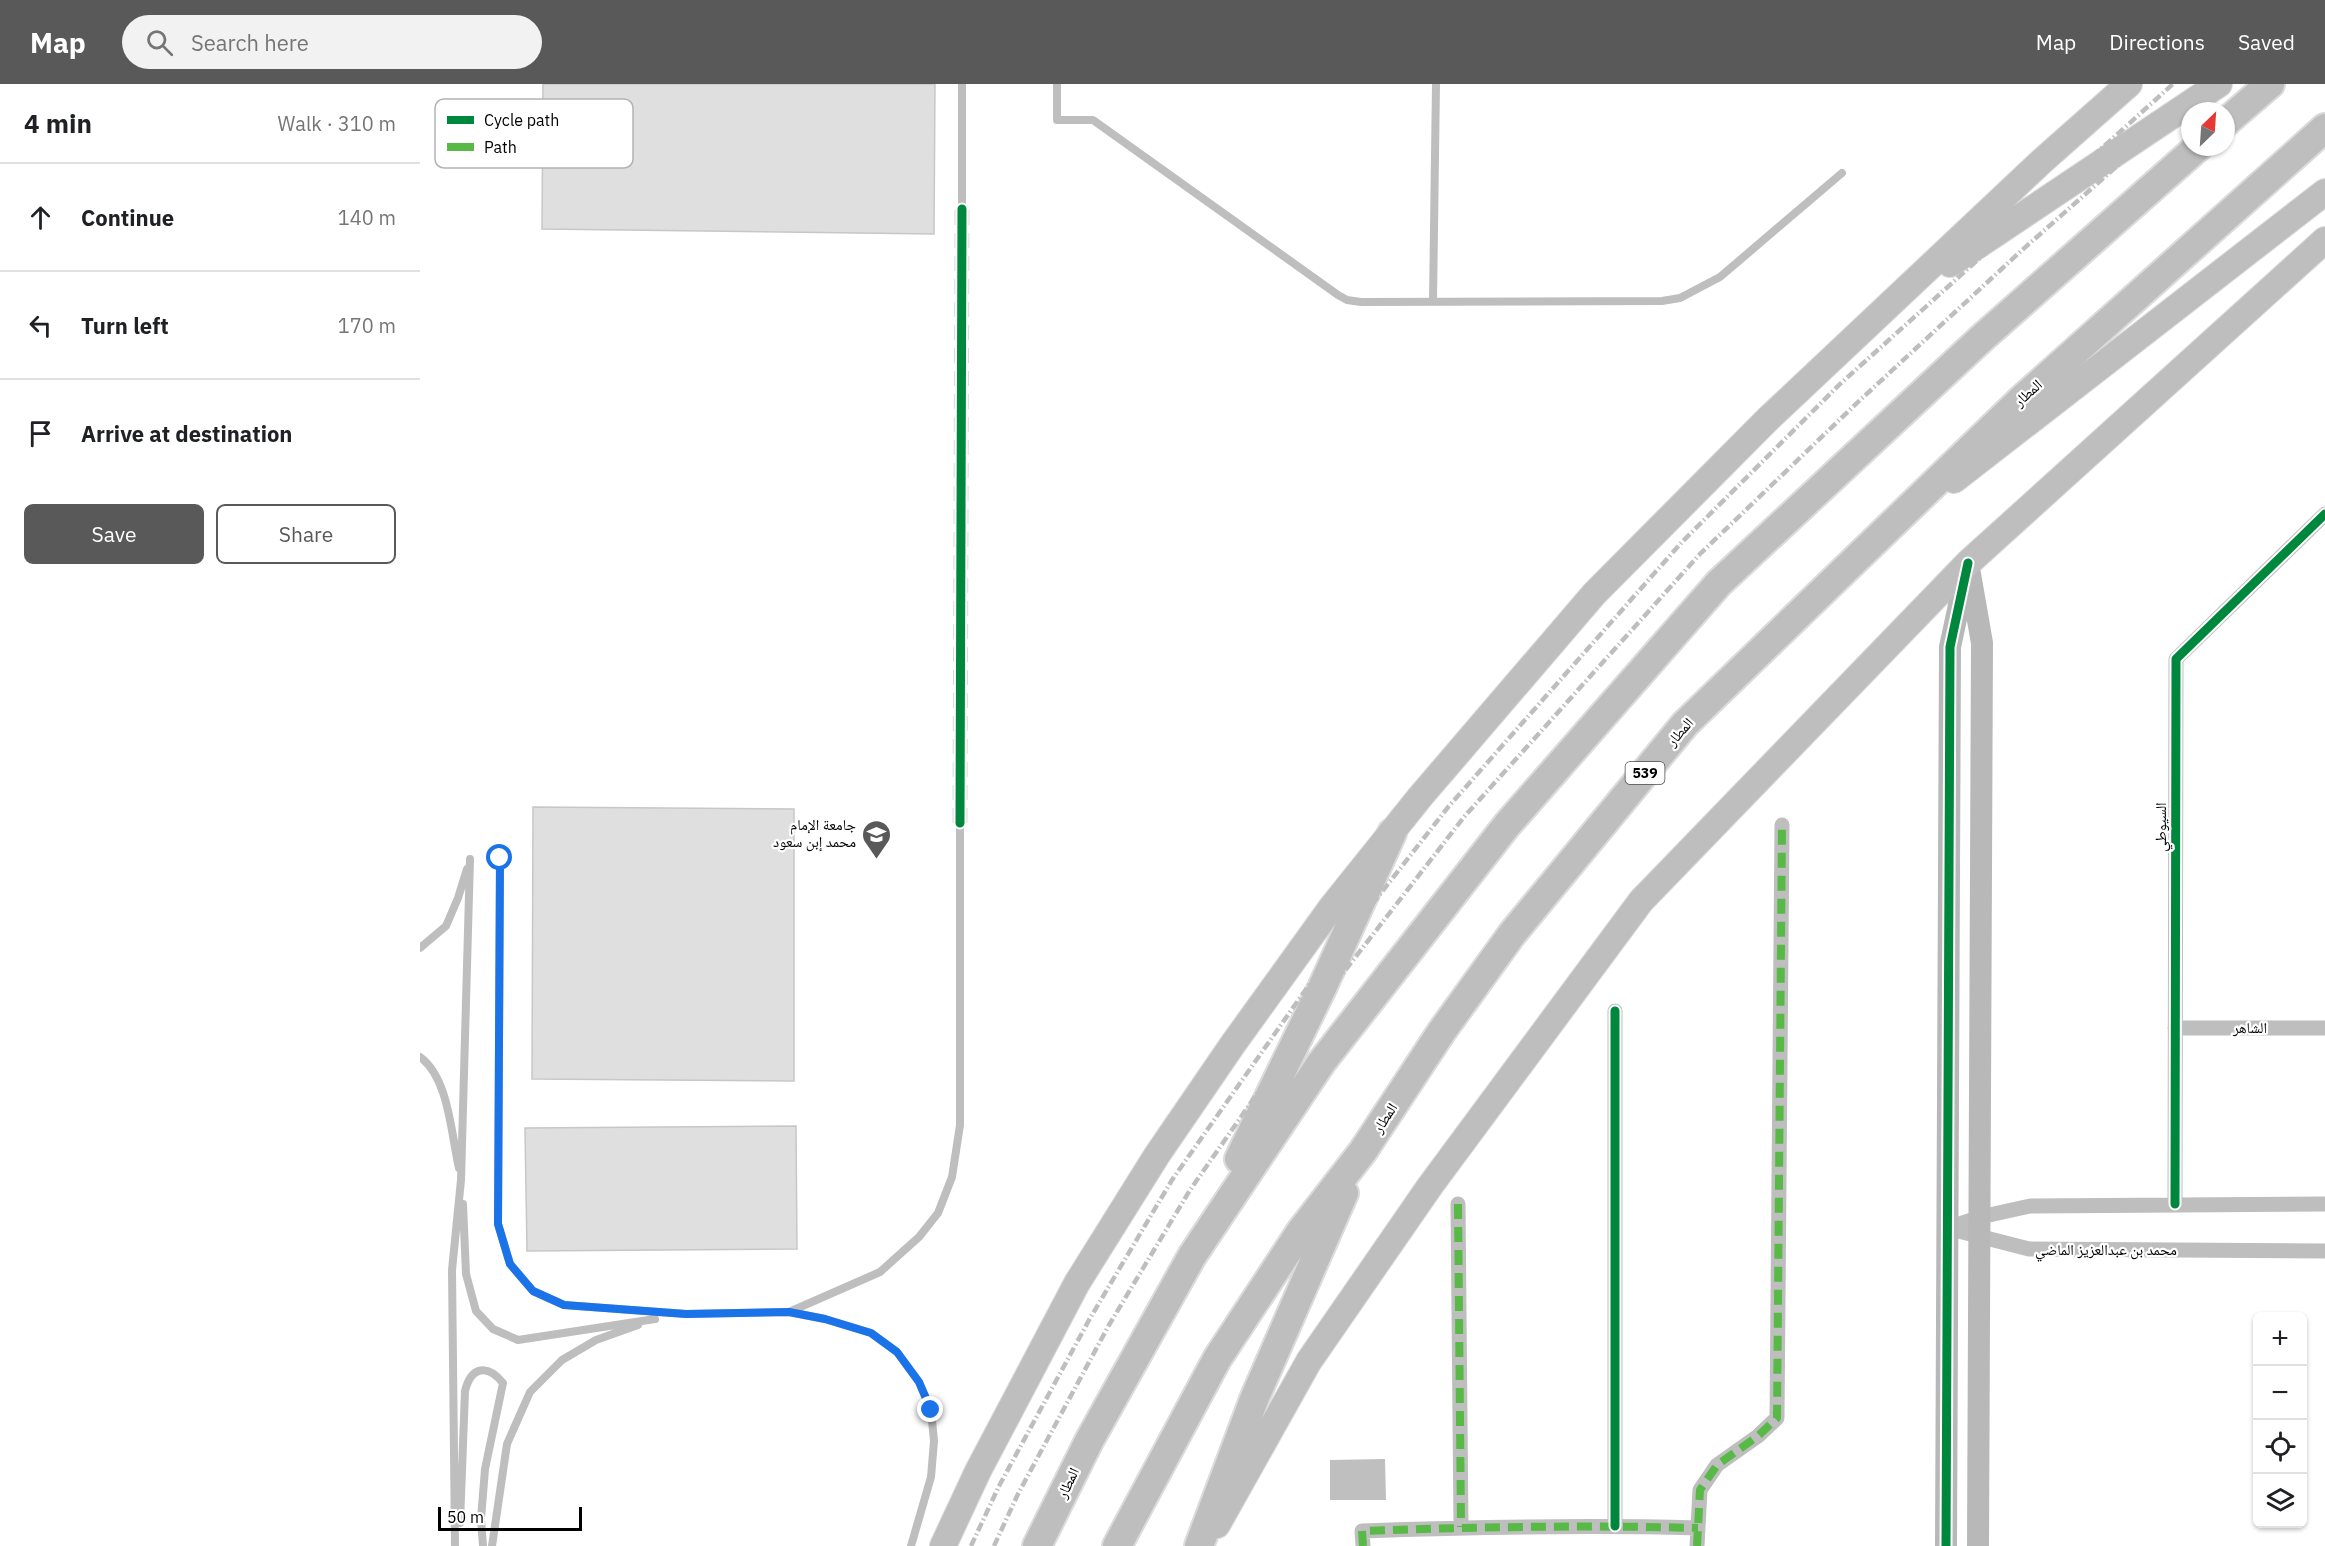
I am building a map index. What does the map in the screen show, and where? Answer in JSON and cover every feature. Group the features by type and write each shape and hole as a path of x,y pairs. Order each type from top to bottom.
{"highway":[{"path":"2235,115 2270,84"},
{"name":"المطار","path":"1117,1546 1218,1359 1301,1231 1363,1151 1442,1031 1512,934 1685,724 2021,400 2325,128"},
{"name":"المطار","path":"1037,1546 1089,1441 1192,1256 1321,1063 1508,825 1719,583 1982,338 2188,156"},
{"path":"1192,1256 1322,988 1392,832"},
{"path":"1199,1546 1255,1397 1363,1151"}],"main road":[{"path":"943,1546 978,1471 1077,1283 1157,1155 1317,927 1392,832 1594,594 1767,420 2042,161 2130,84"},
{"path":"1893,301 2219,84"},
{"path":"1862,552 2325,192"},
{"path":"1205,1546 1309,1361 1430,1186 1641,901 1968,563 2325,240"}],"street":[{"name":"السيوطي","path":"2175,1204 2176,659 2325,514"},
{"path":"1968,563 1982,643 1978,1546"},
{"path":"1946,1546 1950,647 1968,563"},
{"path":"1697,1546 1700,1490 1717,1465 1758,1436 1777,1418 1782,825"},
{"path":"1615,1011 1615,1526"},
{"name":"الشاهر","path":"2175,1028 2325,1028"},
{"path":"1458,1204 1461,1527"},
{"name":"محمد بن عبدالعزيز الماضي","path":"1947,1228 1979,1227 2030,1206 2325,1204"},
{"name":"محمد بن عبدالعزيز الماضي","path":"1979,1227 2029,1249 2325,1251"},
{"path":"1363,1546 1362,1531 1461,1527 1698,1528"}],"lane":[{"path":"962,84 962,208"},
{"path":"1057,84 1057,120 1093,120 1338,296 1361,302 1662,301 1680,298 1720,277 1842,173"},
{"path":"1433,302 1436,84"},
{"path":"789,1312 880,1272 919,1237 938,1213 952,1177 960,1125 960,823"},
{"path":"500,858 498,1224 510,1264 533,1291 564,1305 686,1314 789,1312 825,1319 871,1333 897,1352 919,1382 931,1410 934,1441 932,1477 911,1546"},
{"path":"420,948 446,926 458,898 470,859 461,1180 452,1270 457,1546"},
{"path":"420,1057 433,1067 444,1092 461,1180 466,1274 476,1311 493,1329 518,1340 686,1314"},
{"path":"492,1546 507,1444 530,1392 562,1360 596,1340 655,1320"},
{"path":"457,1546 465,1392 468,1378 478,1371 486,1370 495,1372 502,1383 485,1469 481,1520 483,1546"}],"shaded area":[{"path":"1385,1459 1386,1500 1330,1500 1330,1460"}],"building":[{"path":"543,84 935,84 934,234 542,229 542,168 633,168 633,99 543,99"},
{"path":"533,807 794,809 794,1081 532,1079"},
{"path":"796,1126 797,1249 527,1251 525,1128"}],"tunnel":[{"path":"960,823 962,209"}],"railway":[{"path":"971,1546 999,1486 1089,1320 1172,1180 1309,985 1449,806 1682,542 1840,384 2173,84"},
{"path":"994,1546 1018,1494 1109,1325 1190,1190 1326,995 1464,817 1700,554 1858,402 2021,251 2210,84"}],"marked path":[{"path":"1697,1546 1700,1490 1717,1465 1758,1436 1777,1418 1782,825"},
{"path":"1458,1204 1461,1527"},
{"path":"1363,1546 1362,1531 1530,1527 1698,1528"}],"cycle path":[{"path":"960,823 962,209"},
{"path":"2175,1204 2176,659 2325,514"},
{"path":"1946,1546 1950,647 1968,563"},
{"path":"1615,1011 1615,1526"}],"place":[{"name":"جامعة الإمام محمد إبن سعود","path":"877,860"}],"route":[{"path":"500,858 498,1224 510,1264 533,1291 564,1305 686,1314 789,1312 825,1319 871,1333 897,1352 919,1382 931,1410"}]}
